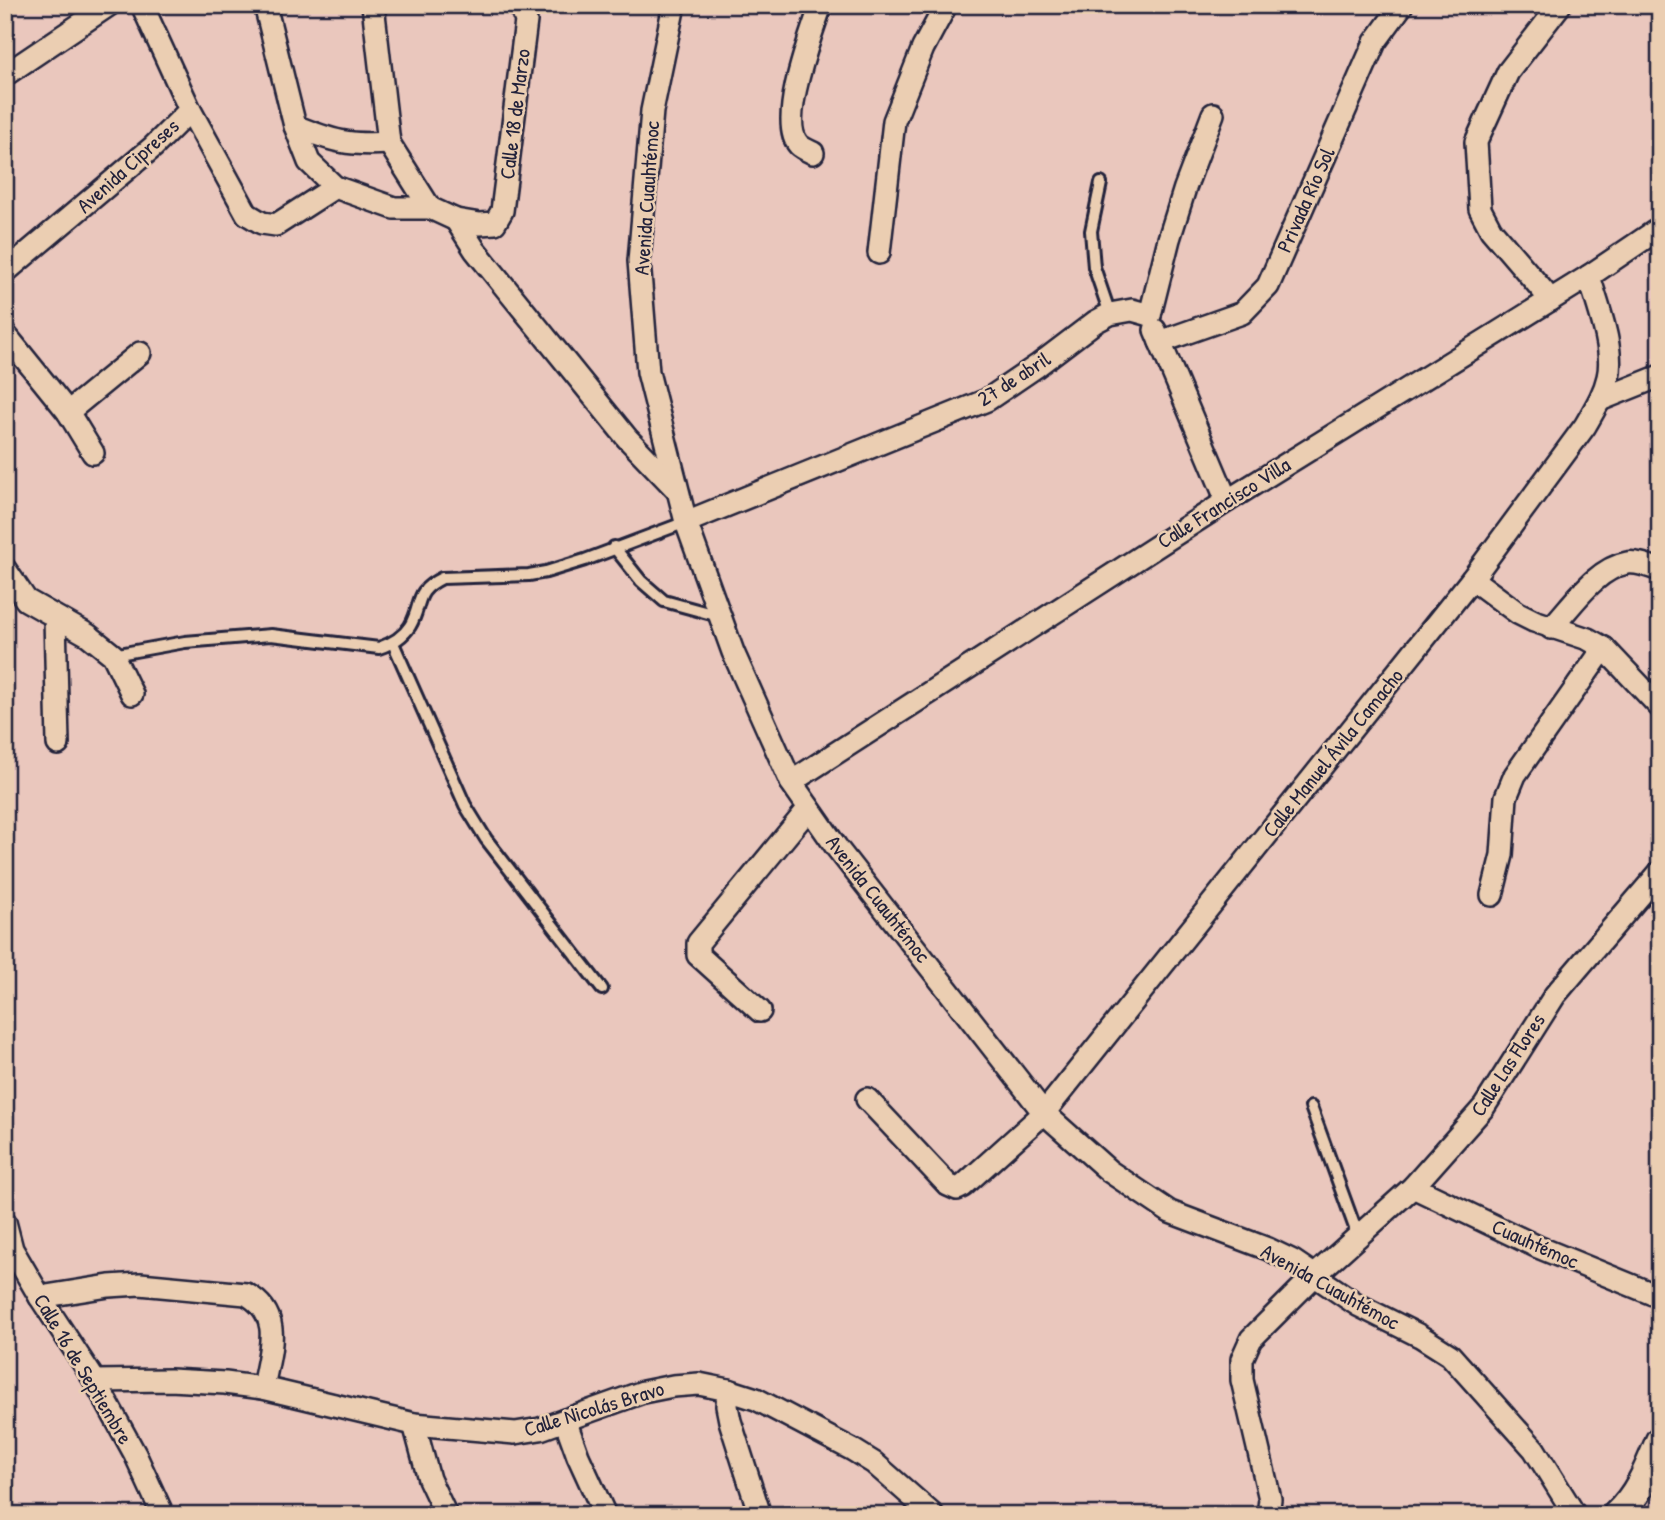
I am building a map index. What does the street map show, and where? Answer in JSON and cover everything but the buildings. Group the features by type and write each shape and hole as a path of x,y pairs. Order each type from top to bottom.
{"street":[{"path":"5,75 109,5"},
{"name":"Avenida Cipreses","path":"6,269 153,147 190,110 142,5"},
{"path":"265,5 295,126 309,162 335,187 394,208 430,208 456,220 475,250 627,438 677,489"},
{"path":"373,5 389,144 430,208"},
{"name":"Calle 18 de Marzo","path":"456,220 480,224 495,223 502,211 526,21 520,5"},
{"name":"Avenida Cuauhtémoc","path":"674,5 652,111 639,261 648,372 686,522 733,652 790,782 1044,1113 1109,1171 1170,1212 1293,1261 1358,1306 1420,1336 1450,1355 1534,1449 1575,1515"},
{"path":"813,153 798,144 792,131 792,103 821,5"},
{"path":"879,253 894,121 923,48 946,5"},
{"name":"Privada Río Sol","path":"1160,342 1242,313 1268,285 1375,42 1402,5"},
{"path":"1551,300 1491,230 1480,209 1476,142 1508,72 1560,5"},
{"path":"190,110 247,214 262,223 276,225 335,187"},
{"path":"1213,114 1181,200 1150,314 1227,501"},
{"path":"295,126 334,142 360,146 389,144"},
{"name":"Calle Francisco Villa","path":"790,782 1227,501 1589,276 1660,228"},
{"name":"Calle Manuel Ávila Camacho","path":"867,1099 948,1185 957,1189 1044,1113 1472,579 1585,426 1600,400 1609,374 1609,347 1589,276"},
{"path":"1110,314 1132,310 1150,314"},
{"name":"27 de abril","path":"686,522 987,400 1110,314"},
{"path":"5,334 68,412 93,453"},
{"path":"68,412 140,353"},
{"path":"1600,400 1660,376"},
{"path":"1551,628 1594,581 1611,568 1630,562 1660,570"},
{"path":"5,569 26,600 88,635 113,655 132,694"},
{"path":"1472,579 1518,612 1551,628 1588,639 1604,648 1660,707"},
{"path":"55,617 58,744"},
{"path":"1492,895 1502,855 1506,797 1515,775 1604,648"},
{"path":"760,1011 698,955 698,943 809,808"},
{"name":"Calle Las Flores","path":"1268,1515 1270,1499 1242,1380 1242,1359 1251,1339 1314,1276 1412,1187 1484,1107 1555,995 1660,872"},
{"name":"Cuauhtémoc","path":"1412,1187 1538,1247 1660,1297"},
{"name":"Calle 16 de Septiembre","path":"5,1222 12,1249 95,1381 135,1454 163,1515"},
{"path":"40,1297 140,1284 246,1294 258,1300 265,1308 272,1327 263,1388"},
{"name":"Calle Nicolás Bravo","path":"95,1381 197,1381 263,1388 414,1424 515,1433 540,1429 643,1392 699,1384 756,1399 853,1450 874,1463 933,1515"},
{"path":"729,1390 727,1406 730,1422 760,1515"},
{"path":"565,1420 605,1515"},
{"path":"414,1424 429,1479 446,1515"},
{"path":"1617,1515 1633,1497 1646,1475 1660,1441"}],"lane":[{"path":"1101,183 1091,231 1094,267 1110,314"},
{"path":"113,655 185,642 271,635 379,648 393,643 410,626 418,600 430,584 442,578 529,575 585,560 686,522"},
{"path":"614,547 641,581 664,601 720,616"},
{"path":"393,643 464,805 486,839 601,989"},
{"path":"1311,1107 1358,1236"}]}
